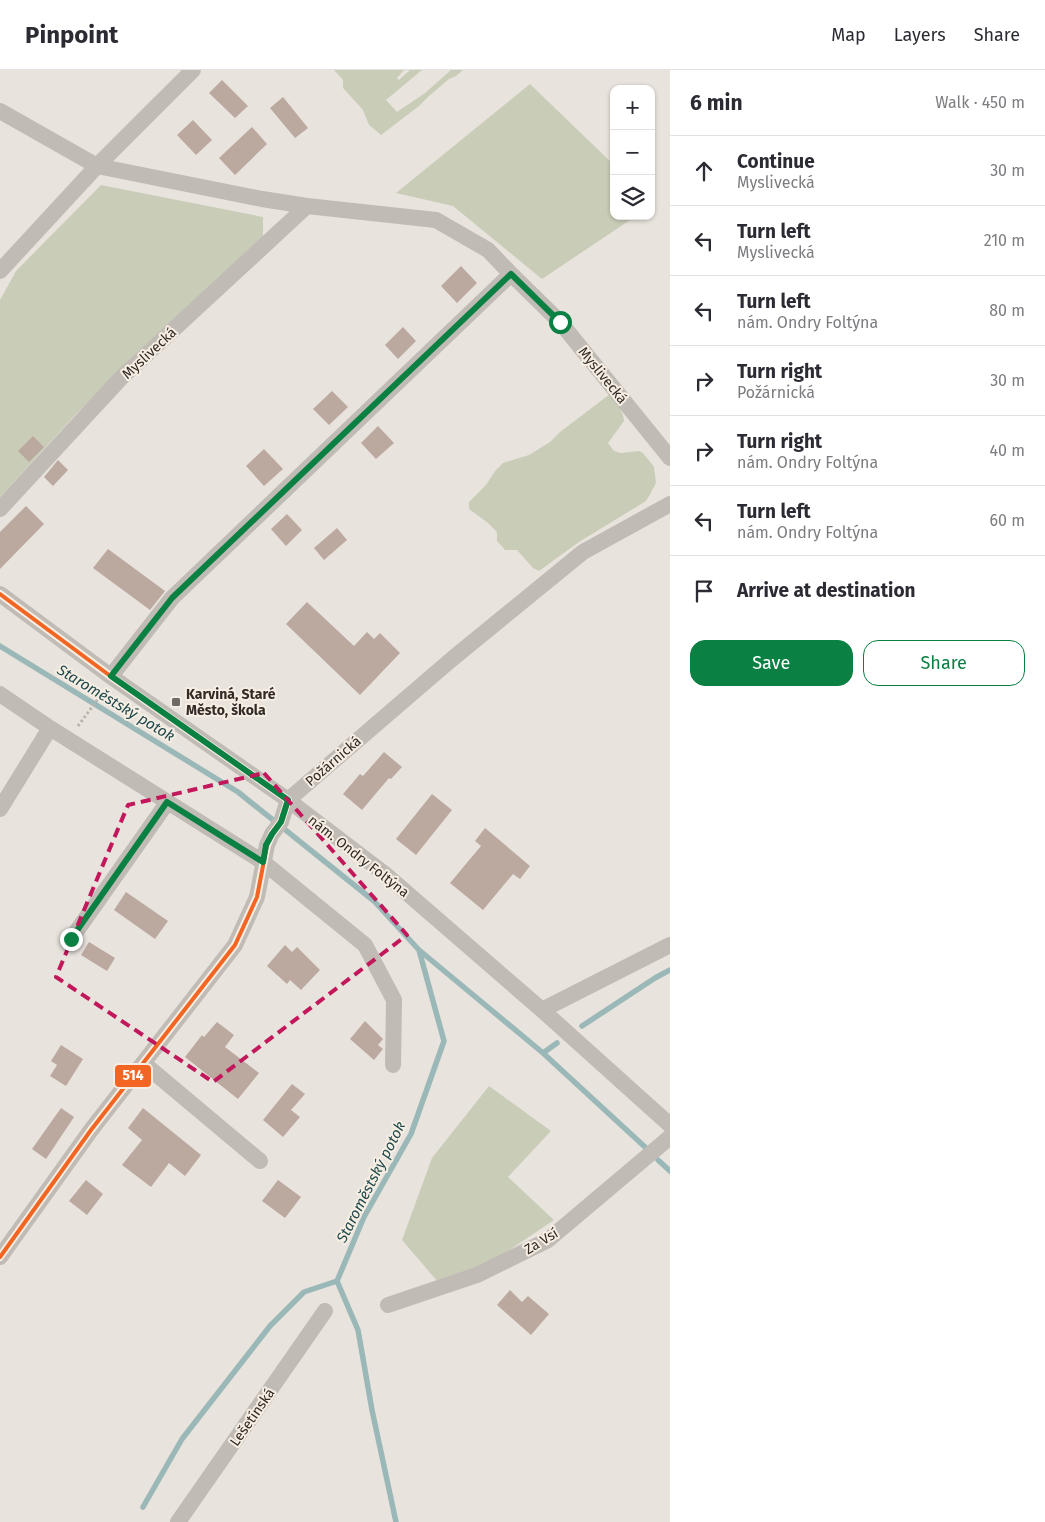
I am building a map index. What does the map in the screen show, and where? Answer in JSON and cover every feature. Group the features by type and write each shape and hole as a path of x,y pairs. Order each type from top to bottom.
{"street":[{"path":"0,271 97,166 193,70"},
{"name":"Myslivecká","path":"0,110 97,166 262,199 307,206 436,220 488,250 560,322 670,458"},
{"name":"Myslivecká","path":"0,509 122,378 307,206"},
{"path":"111,676 172,598 511,274"},
{"name":"Požárnická","path":"288,800 452,659 583,552 670,504"},
{"name":"nám. Ondry Foltýna","path":"0,594 111,676 288,800 385,874 542,1010 670,1125"},
{"path":"0,694 50,728 263,862 365,945 394,1000 393,1065"},
{"path":"0,809 50,728"},
{"path":"0,1257 91,1130 235,945 257,897 266,845 277,828 288,800"},
{"path":"71,939 167,802"},
{"path":"542,1010 670,945"},
{"path":"143,1063 260,1161"},
{"name":"Za Vsí","path":"388,1305 477,1275 548,1240 670,1137"},
{"name":"Lešetínská","path":"178,1522 325,1311"}],"path":[{"path":"68,739 101,695"}],"highlighted area":[{"path":"264,773 407,935 213,1082 56,977 128,805"}],"green space":[{"path":"334,70 404,70 397,78 399,80 410,70 422,70 386,100 397,112 425,93 451,70 463,70 449,79 419,106 381,135 369,125 363,110 343,88 343,80"},
{"path":"530,84 610,161 610,220 630,220 542,279 453,206 396,193"},
{"path":"101,185 263,217 263,236 77,413 0,497 0,300 16,271"},
{"path":"610,394 621,410 624,421 608,443 614,451 621,453 639,451 643,453 654,467 656,483 646,501 579,542 539,571 533,568 517,550 505,550 497,541 497,532 469,509 469,502 486,485 503,463 529,455 550,442 560,432"},
{"path":"489,1086 551,1131 508,1177 554,1220 481,1269 438,1282 402,1240 432,1158"}],"building":[{"path":"222,80 248,106 235,118 209,93"},
{"path":"283,97 308,128 295,138 270,108"},
{"path":"193,120 212,140 196,155 177,135"},
{"path":"252,127 267,144 235,175 219,158"},
{"path":"461,266 477,283 457,303 441,286"},
{"path":"403,327 416,341 398,359 385,345"},
{"path":"332,391 348,407 329,425 313,409"},
{"path":"378,426 394,443 376,459 361,443"},
{"path":"33,436 44,447 29,462 18,451"},
{"path":"264,449 283,469 264,486 246,466"},
{"path":"58,460 68,470 53,486 44,477"},
{"path":"26,506 44,524 0,569 0,532"},
{"path":"287,514 302,530 286,546 271,529"},
{"path":"337,528 347,540 324,560 314,548"},
{"path":"108,549 165,591 150,610 93,568"},
{"path":"307,602 354,646 367,632 374,639 380,633 400,653 360,695 286,624"},
{"path":"384,752 402,767 391,779 389,778 362,810 343,794 360,774 363,776"},
{"path":"432,794 452,810 416,855 396,839"},
{"path":"485,828 530,866 520,879 513,874 483,910 450,883 481,846 475,841"},
{"path":"126,892 168,921 155,939 114,910"},
{"path":"89,942 115,958 107,971 81,955"},
{"path":"285,945 292,952 297,947 320,970 301,990 290,980 287,984 267,966"},
{"path":"365,1021 383,1039 378,1045 383,1049 374,1060 350,1039"},
{"path":"217,1022 234,1035 225,1047 259,1073 238,1099 185,1057 202,1035 204,1037"},
{"path":"61,1045 83,1059 66,1086 50,1076 57,1065 51,1061"},
{"path":"292,1084 305,1094 291,1110 300,1117 283,1137 263,1120"},
{"path":"61,1108 74,1117 46,1159 32,1149"},
{"path":"143,1108 201,1155 185,1176 169,1163 151,1187 122,1165 142,1140 128,1128"},
{"path":"86,1180 103,1194 87,1215 69,1201"},
{"path":"278,1180 301,1197 285,1218 262,1201"},
{"path":"510,1290 522,1302 528,1296 549,1314 531,1335 497,1305"}],"waterway":[{"name":"Staroměstský potok","path":"0,646 238,792 374,901 419,950 444,1041 411,1134 364,1217 337,1281 358,1330 372,1410 396,1522"},
{"path":"419,950 543,1053 557,1043"},
{"path":"582,1026 670,970"},
{"path":"543,1053 645,1147"},
{"path":"658,1160 670,1171"},
{"path":"143,1507 182,1439 270,1326 304,1292 337,1281"}],"transit line":[{"name":"514","path":"0,594 113,678 288,800 281,822 267,845 257,897 235,945 91,1130 0,1257"}],"place":[{"name":"Karviná, Staré Město, škola","path":"176,702"}],"route":[{"path":"71,939 167,802 263,862 266,845 281,822 288,800 111,676 172,598 511,274 560,322"}]}
